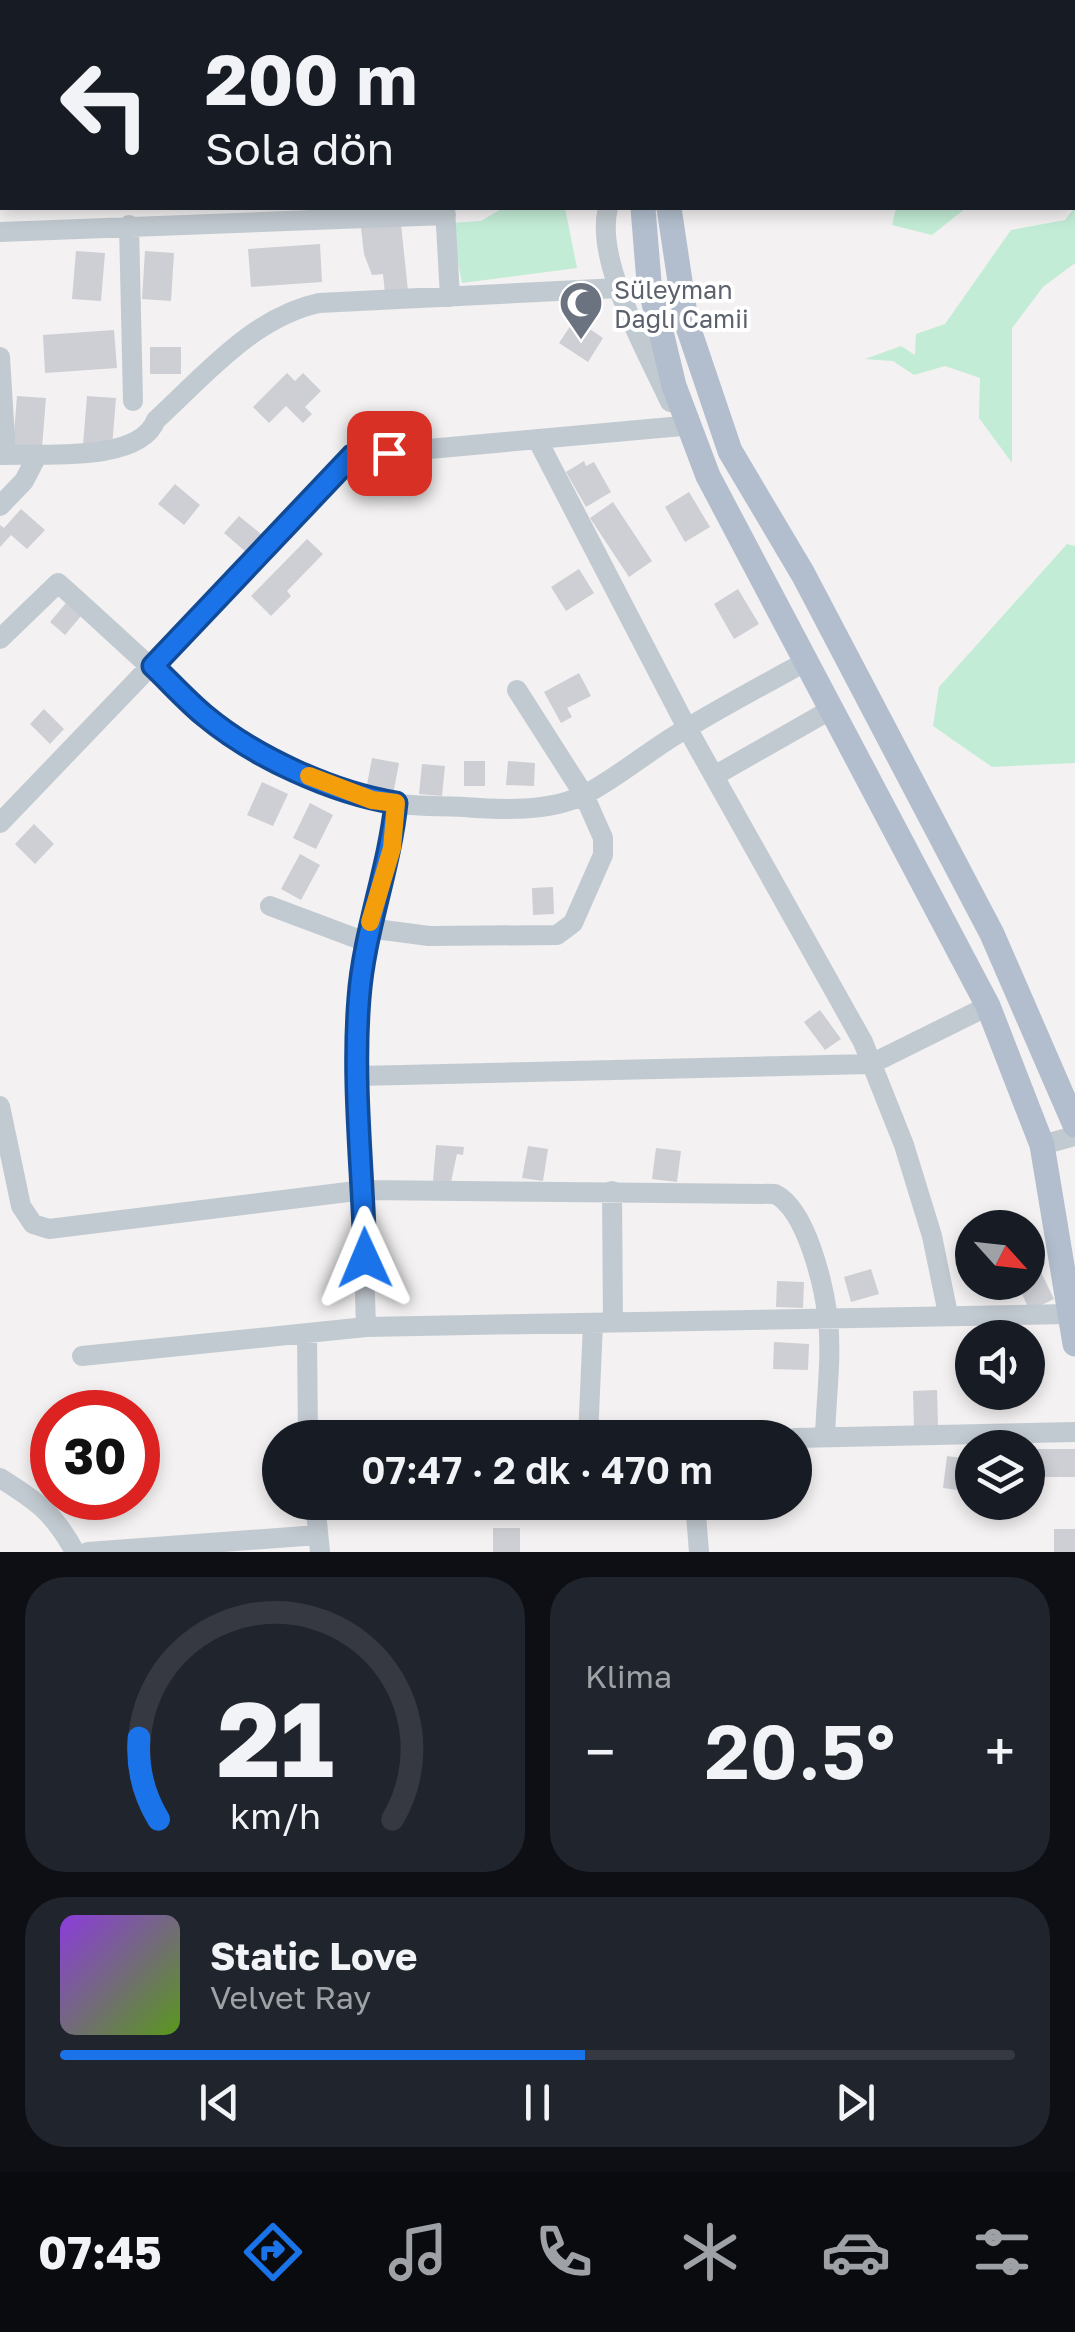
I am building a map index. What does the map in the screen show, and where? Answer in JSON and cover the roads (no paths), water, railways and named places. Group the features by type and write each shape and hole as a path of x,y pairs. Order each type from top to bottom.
{"main road":[{"path":"643,210 649,282 674,386 708,476 988,1006 1042,1145 1075,1344"},
{"path":"670,210 686,321 730,451 804,574 992,934 1075,1125"}],"street":[{"path":"162,210 175,228"},
{"path":"607,210 604,222 618,288 708,476"},
{"path":"0,232 129,225 175,228 351,213 446,212 450,297"},
{"path":"129,225 132,401"},
{"path":"0,358 3,455 98,452 132,446 240,344 273,318 296,308 319,303 618,288"},
{"path":"0,823 352,456 682,426"},
{"path":"537,439 688,728 863,1042 904,1145 932,1236 948,1314"},
{"path":"0,506 24,481 38,454"},
{"path":"0,639 58,583 205,716 245,744 335,788 396,803 486,809 560,803 584,795 688,728 804,662"},
{"path":"270,906 367,935 557,936 565,932 574,924 603,855 603,838 584,795 518,690"},
{"path":"714,776 830,710"},
{"path":"366,1326 359,1000 367,935 392,848 396,803"},
{"path":"358,1076 872,1064 988,1006"},
{"path":"0,1106 21,1206 28,1219 41,1227 57,1229 364,1190 759,1192 786,1200 806,1229 828,1320 825,1437"},
{"path":"1042,1145 1075,1136"},
{"path":"590,1420 603,1323 612,1191"},
{"path":"82,1356 366,1326 1070,1314"},
{"path":"306,1334 308,1420"},
{"path":"812,1437 1075,1432"},
{"path":"0,1478 46,1508 75,1552"},
{"path":"696,1520 698,1552"},
{"path":"88,1552 319,1543"}],"place":[{"name":"Süleyman Dağlı Camii","path":"581,341"}]}
